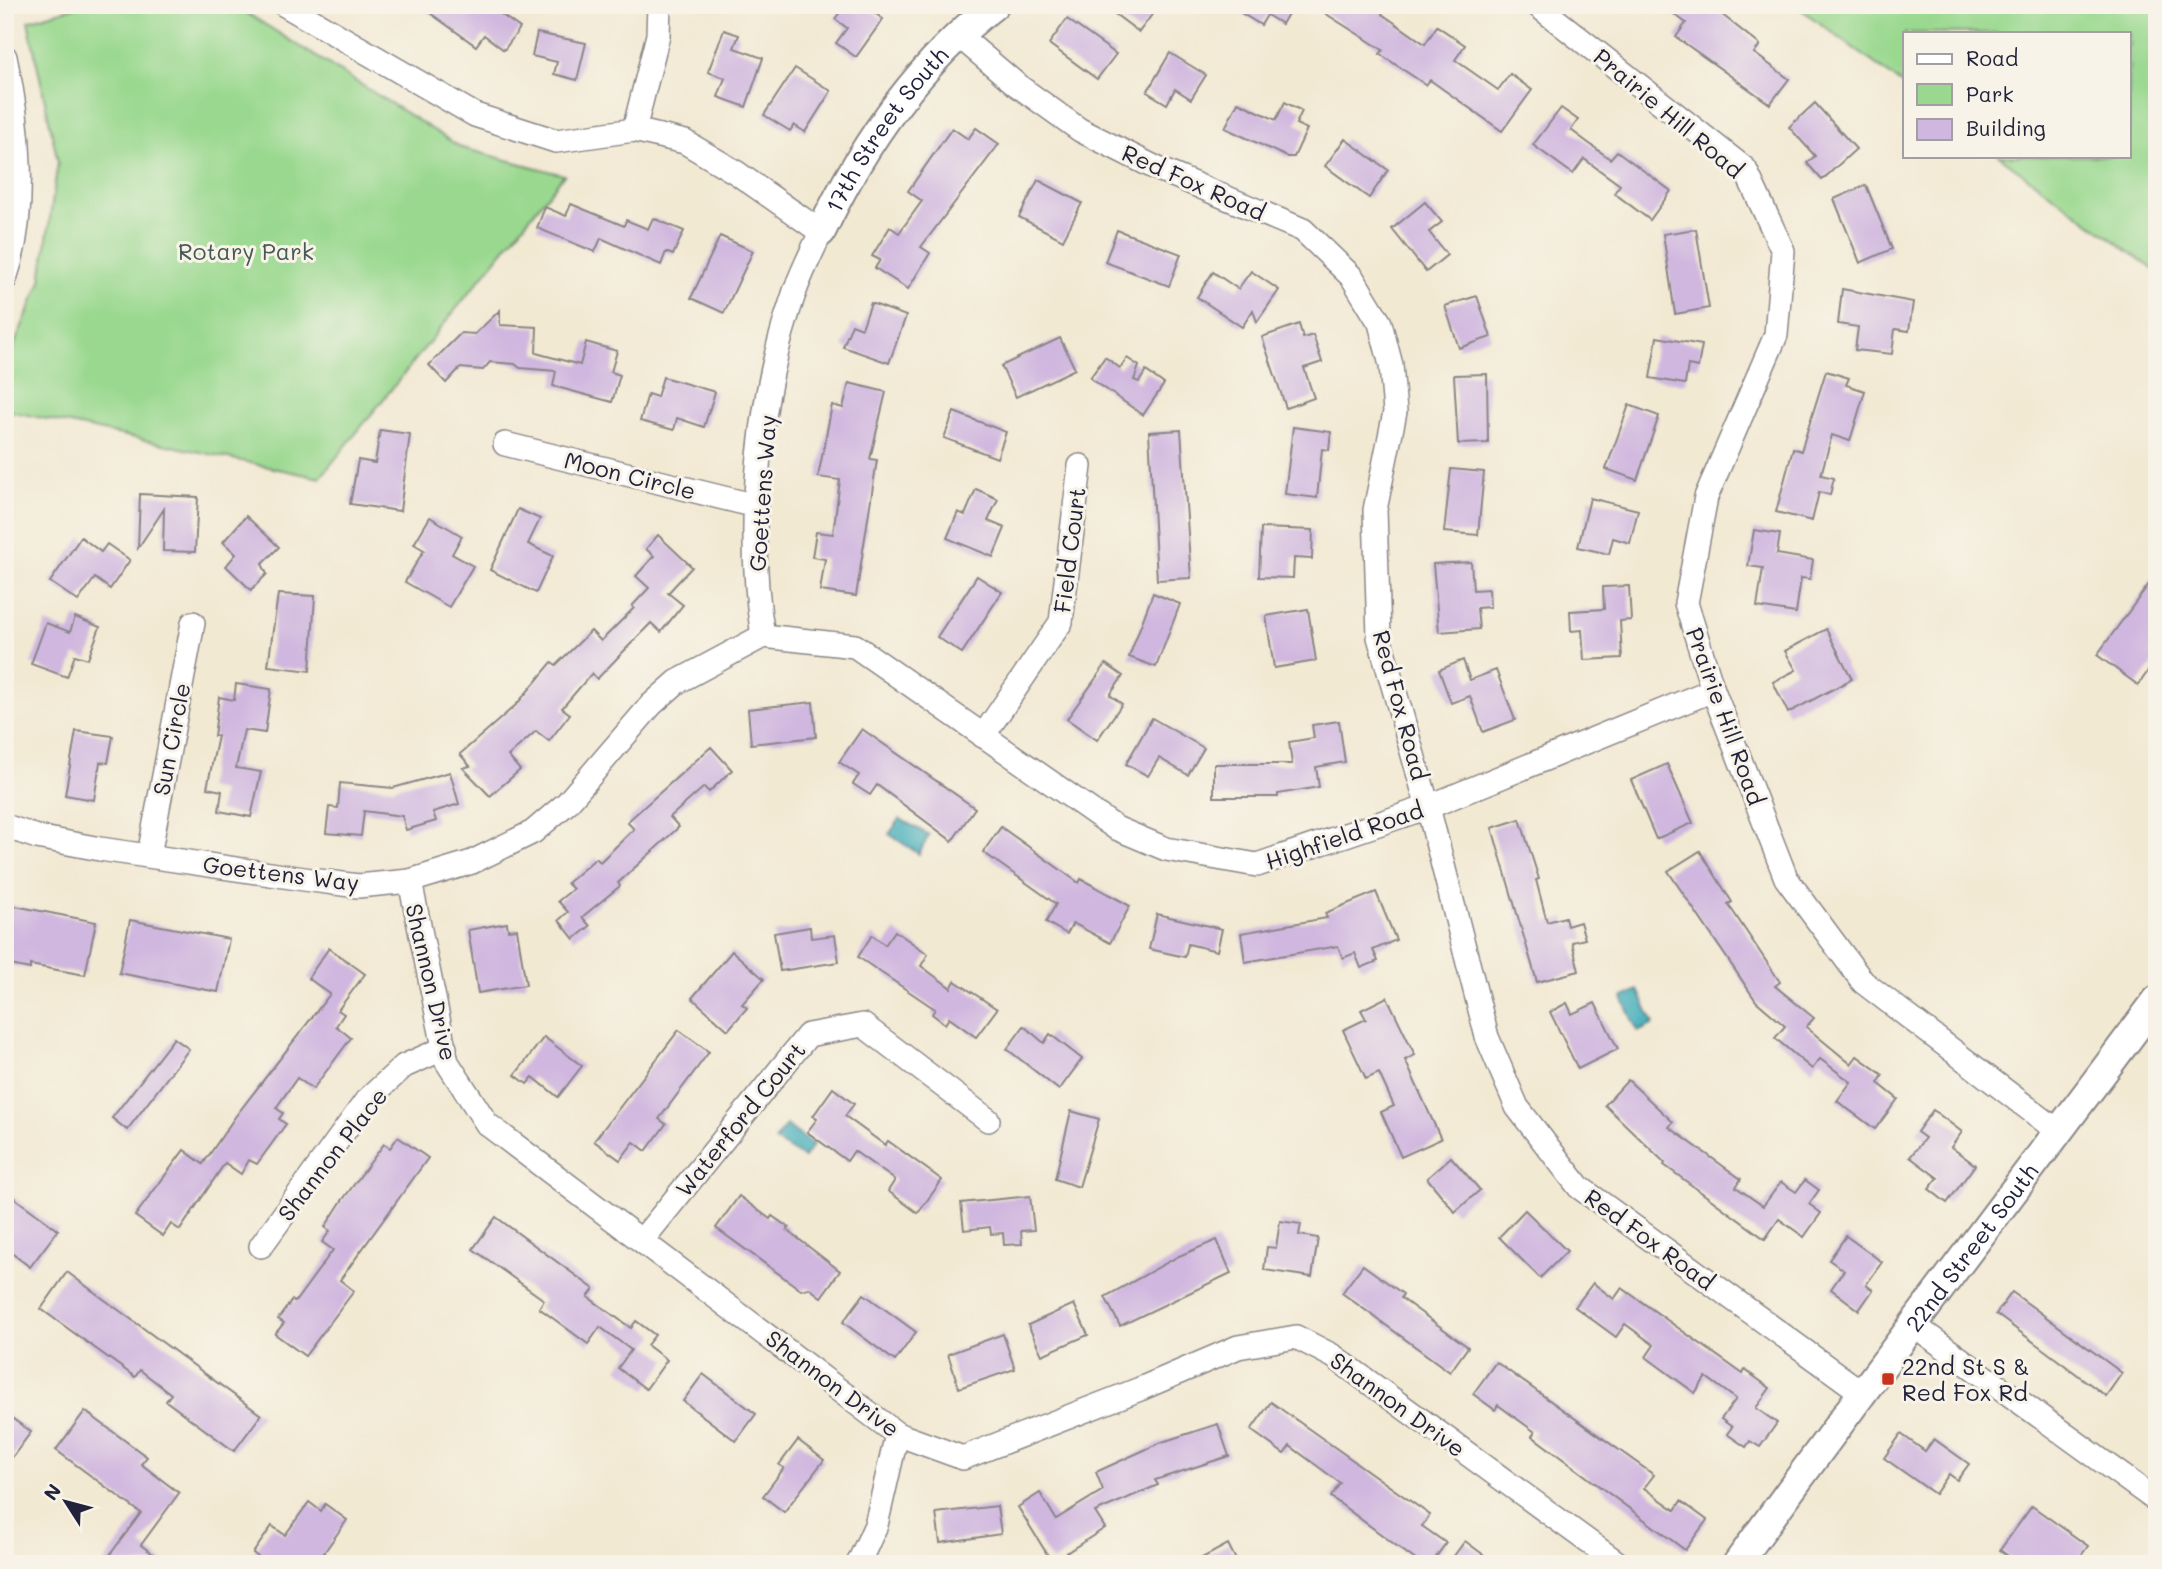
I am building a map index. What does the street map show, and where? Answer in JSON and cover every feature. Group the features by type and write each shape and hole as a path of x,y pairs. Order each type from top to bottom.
{"street":[{"path":"285,5 475,115 556,141 634,130 685,142 737,173 821,232"},
{"path":"634,130 658,35 659,5"},
{"name":"17th Street South","path":"821,232 846,178 919,74 957,34 994,5"},
{"name":"Prairie Hill Road","path":"1537,5 1745,169 1783,251 1776,335 1706,497 1686,603 1713,690 1786,878 1863,982 2059,1132"},
{"name":"Red Fox Road","path":"957,34 1017,85 1080,130 1156,167 1303,230 1352,277 1380,323 1391,365 1395,412 1375,510 1379,637 1428,807 1488,1037 1517,1107 1578,1187 1861,1392"},
{"path":"5,57 16,104 19,150 16,220 5,279"},
{"name":"Goettens Way","path":"5,826 37,837 358,886 410,881 472,862 533,832 567,803 652,705 677,682 763,636 753,564 765,418 795,291 821,232"},
{"name":"Moon Circle","path":"505,444 756,506"},
{"name":"Field Court","path":"983,736 1061,622 1080,466"},
{"name":"Sun Circle","path":"149,855 193,623"},
{"name":"Highfield Road","path":"763,636 855,646 1116,828 1166,849 1257,865 1428,807 1713,690"},
{"name":"Shannon Drive","path":"410,881 447,1062 487,1124 643,1239 897,1434 963,1458 1140,1389 1238,1347 1296,1336 1333,1356 1619,1564"},
{"name":"22nd Street South","path":"1737,1564 1861,1392 1915,1326 2157,1000"},
{"name":"Waterford Court","path":"643,1239 808,1035 863,1025 988,1120"},
{"name":"Shannon Place","path":"261,1245 366,1101 404,1066 444,1048"},
{"path":"1915,1326 2157,1501"},
{"path":"858,1564 876,1525 897,1434"}],"green space":[{"name":"Rotary Park","path":"82,5 234,5 462,148 564,175 320,478 5,410 5,367 41,281 58,162 28,21"},
{"path":"1795,5 2157,5 2157,272 2002,158 2130,158 2130,32 1903,32 1903,85"}],"water":[{"path":"900,819 929,835 919,854 889,834"},
{"path":"1638,990 1654,1024 1638,1032 1622,998"},
{"path":"786,1125 813,1145 804,1158 775,1141"}],"building":[{"path":"419,5 488,5 520,28 504,50 484,35 476,46"},
{"path":"845,5 863,5 883,19 856,57 836,43 847,28 835,19"},
{"path":"1103,5 1159,5 1139,32"},
{"path":"1228,5 1293,5 1282,24 1267,15 1261,25"},
{"path":"1312,5 1388,5 1382,14 1425,44 1437,26 1465,45 1455,60 1498,90 1510,74 1532,90 1502,131 1430,80 1426,85 1380,54 1383,50"},
{"path":"1662,5 1710,5 1760,45 1754,53 1789,79 1770,104 1676,37 1686,23"},
{"path":"1067,19 1116,54 1097,79 1049,44"},
{"path":"724,30 739,35 734,48 763,58 746,107 718,97 725,78 708,72"},
{"path":"537,33 586,43 577,80 554,74 557,62 532,56"},
{"path":"1170,53 1206,75 1191,99 1175,89 1167,104 1147,92"},
{"path":"795,68 831,91 805,132 794,125 790,131 764,115"},
{"path":"1238,102 1276,120 1285,102 1302,111 1296,124 1307,129 1294,157 1287,157 1225,128"},
{"path":"1815,103 1856,149 1822,180 1807,163 1815,156 1789,127"},
{"path":"1561,108 1578,120 1571,130 1610,159 1617,151 1671,191 1650,220 1614,193 1620,185 1584,159 1573,174 1533,145"},
{"path":"952,128 968,139 976,128 999,144 921,247 930,253 908,289 875,268 880,260 872,256 890,227 899,233 922,201 908,191"},
{"path":"1345,139 1388,170 1369,198 1325,166"},
{"path":"1038,180 1082,203 1063,240 1019,217"},
{"path":"1866,185 1892,249 1860,263 1834,199"},
{"path":"1425,202 1442,222 1429,232 1447,255 1426,272 1392,229"},
{"path":"571,204 624,226 626,220 648,229 653,218 684,231 673,255 666,252 661,265 601,238 595,252 537,228 545,207 566,216"},
{"path":"1696,229 1709,308 1675,314 1663,234"},
{"path":"1117,230 1181,254 1169,286 1105,262"},
{"path":"720,236 753,251 724,313 691,298"},
{"path":"1251,271 1279,290 1257,322 1253,310 1242,327 1197,297 1213,272 1238,289"},
{"path":"1842,289 1913,302 1909,331 1895,329 1892,354 1855,350 1858,327 1838,324"},
{"path":"1477,296 1491,337 1459,348 1445,306"},
{"path":"871,303 906,316 889,363 843,347 852,324 862,328"},
{"path":"500,310 500,325 537,327 536,353 580,365 586,342 617,351 611,372 620,375 612,402 553,386 556,371 520,368 515,364 490,362 483,370 460,368 446,383 429,365 461,333 475,334"},
{"path":"1299,324 1303,338 1313,335 1322,362 1304,368 1314,398 1286,408 1262,337"},
{"path":"1657,337 1702,345 1698,367 1688,365 1685,384 1650,378"},
{"path":"1060,338 1075,369 1016,397 1001,366"},
{"path":"1105,357 1120,368 1127,358 1139,366 1134,380 1139,382 1146,371 1164,384 1143,415 1090,378"},
{"path":"1826,371 1849,378 1846,385 1865,391 1850,441 1832,435 1821,475 1834,478 1830,495 1819,492 1812,521 1776,512 1793,448 1801,451"},
{"path":"1487,374 1488,443 1458,444 1454,375"},
{"path":"663,377 715,392 704,427 677,418 674,430 640,421 648,394 657,397"},
{"path":"849,383 886,392 870,459 877,460 856,596 820,591 825,559 812,557 816,532 833,534 840,480 818,477 832,405 843,408"},
{"path":"1629,405 1659,416 1637,480 1606,469"},
{"path":"954,412 1006,432 997,458 944,438"},
{"path":"1293,427 1331,432 1329,450 1322,449 1317,498 1285,494"},
{"path":"380,430 410,434 400,511 350,504 358,460 375,463"},
{"path":"1181,430 1191,578 1157,580 1149,432"},
{"path":"1451,469 1484,472 1478,535 1444,532"},
{"path":"976,489 998,499 988,521 1005,528 993,557 947,538 958,512 965,515"},
{"path":"140,494 198,497 195,552 163,551 164,509 138,548"},
{"path":"1590,498 1638,510 1630,543 1613,538 1609,554 1578,547"},
{"path":"518,509 540,519 528,544 553,556 536,593 490,570"},
{"path":"246,516 279,547 262,564 267,574 251,590 226,566 236,554 223,542"},
{"path":"430,517 462,536 452,554 473,566 449,607 405,582 424,550 414,544"},
{"path":"1261,528 1313,530 1312,559 1294,558 1293,578 1259,577"},
{"path":"1754,530 1780,534 1777,554 1813,560 1810,579 1801,578 1796,613 1757,607 1763,568 1748,566"},
{"path":"658,535 692,567 668,593 683,605 661,632 651,623 597,679 592,673 562,708 570,714 549,741 536,731 508,756 520,770 490,796 463,768 470,766 460,754 517,704 552,662 556,665 591,631 601,641 634,608 632,606 649,588 636,576 654,556 646,549"},
{"path":"81,537 101,552 107,544 130,560 110,589 95,578 78,601 50,582"},
{"path":"1471,562 1473,590 1489,589 1490,607 1477,608 1479,629 1439,632 1433,564"},
{"path":"2157,573 2157,659 2138,685 2097,655"},
{"path":"977,576 1002,592 962,653 937,637"},
{"path":"1629,586 1631,620 1620,621 1622,658 1584,660 1582,630 1571,631 1570,611 1604,609 1603,587"},
{"path":"1153,593 1180,604 1156,667 1129,657"},
{"path":"278,594 315,596 310,671 268,666"},
{"path":"1308,609 1316,661 1274,668 1266,616"},
{"path":"75,617 100,627 88,659 75,655 67,677 31,664 46,623 70,632"},
{"path":"1826,629 1852,679 1788,713 1773,682 1796,670 1785,651"},
{"path":"1463,660 1470,680 1496,670 1515,720 1483,732 1470,696 1451,703 1439,670"},
{"path":"1106,664 1123,676 1110,695 1122,704 1097,740 1067,719"},
{"path":"236,684 271,689 265,733 244,730 236,768 261,772 251,817 219,811 222,791 207,788 218,736 214,736 219,697 234,700"},
{"path":"813,702 816,737 751,744 748,709"},
{"path":"1152,718 1204,748 1188,775 1159,758 1148,776 1126,764"},
{"path":"1339,721 1345,762 1316,767 1319,787 1278,794 1278,797 1214,797 1214,764 1292,764 1289,742 1314,738 1312,725"},
{"path":"862,729 975,808 952,841 877,785 870,795 853,784 859,775 839,762"},
{"path":"76,731 113,736 108,763 100,762 94,800 65,795"},
{"path":"711,747 732,770 709,792 704,787 670,817 679,827 618,883 620,886 582,917 590,926 574,939 559,920 568,912 558,901 573,889 567,883 596,858 600,862 634,829 627,822"},
{"path":"1667,764 1693,823 1656,839 1631,780"},
{"path":"450,772 459,804 433,812 436,821 406,830 402,816 364,811 361,836 326,833 329,807 338,808 340,783 393,788"},
{"path":"1520,819 1539,879 1536,880 1547,922 1565,917 1567,926 1580,922 1585,939 1572,942 1579,971 1537,982 1492,828"},
{"path":"1001,827 1079,883 1081,879 1130,906 1110,943 1073,923 1067,934 1046,922 1056,904 983,852"},
{"path":"1700,851 1732,902 1728,904 1780,982 1775,986 1814,1018 1806,1027 1851,1064 1857,1056 1883,1075 1878,1083 1898,1099 1875,1129 1837,1101 1851,1082 1820,1059 1812,1069 1775,1038 1785,1026 1756,1001 1668,871"},
{"path":"1376,892 1396,940 1373,950 1378,961 1361,968 1355,953 1343,958 1338,946 1245,962 1241,933 1327,918 1325,913"},
{"path":"5,904 96,922 85,975 30,965 30,969 5,964"},
{"path":"1157,914 1222,929 1217,951 1188,944 1185,957 1149,949"},
{"path":"130,920 229,939 218,992 119,973"},
{"path":"507,923 508,930 517,929 526,985 478,993 468,930"},
{"path":"810,927 811,938 835,935 839,962 780,971 774,933"},
{"path":"895,931 928,954 921,966 951,988 955,981 997,1009 976,1037 949,1018 945,1024 932,1014 935,1009 858,957 872,935 885,945"},
{"path":"329,948 365,974 338,1010 344,1014 336,1026 351,1038 313,1089 297,1078 276,1108 283,1113 279,1119 286,1124 257,1164 249,1160 241,1174 225,1163 180,1230 171,1224 163,1236 135,1216 184,1150 203,1164 235,1117 330,994 308,978"},
{"path":"732,951 764,979 742,1004 747,1008 728,1030 692,998"},
{"path":"1387,997 1415,1055 1405,1060 1441,1139 1401,1157 1381,1112 1394,1106 1379,1073 1366,1079 1343,1030 1366,1019 1361,1010"},
{"path":"1567,1003 1572,1014 1595,1003 1618,1049 1578,1069 1550,1012"},
{"path":"1024,1026 1044,1043 1050,1034 1082,1059 1059,1090 1007,1049"},
{"path":"679,1030 709,1052 659,1119 666,1124 646,1151 634,1142 620,1160 594,1141"},
{"path":"544,1037 582,1066 558,1097 533,1077 527,1084 515,1075"},
{"path":"174,1038 189,1049 127,1130 112,1118"},
{"path":"1628,1080 1673,1122 1669,1127 1741,1179 1736,1187 1763,1206 1781,1182 1796,1192 1805,1180 1819,1190 1809,1204 1821,1213 1804,1237 1779,1219 1765,1239 1664,1165 1665,1163 1605,1105"},
{"path":"833,1088 854,1104 845,1116 885,1145 888,1141 942,1180 918,1213 888,1191 895,1180 854,1151 847,1161 807,1132 817,1119 813,1116"},
{"path":"1933,1110 1962,1132 1951,1147 1975,1165 1947,1203 1929,1189 1938,1178 1910,1157 1925,1138 1917,1132"},
{"path":"1071,1111 1099,1119 1079,1187 1055,1179"},
{"path":"398,1137 428,1158 340,1280 354,1291 305,1356 275,1334 284,1323 278,1319 292,1300 295,1302 333,1250 322,1242 330,1231 325,1227 341,1202 384,1144 390,1148"},
{"path":"1451,1157 1480,1190 1455,1212 1427,1178"},
{"path":"5,1191 58,1230 30,1267 5,1248"},
{"path":"739,1196 770,1219 772,1216 789,1228 787,1230 840,1271 821,1297 809,1288 801,1290 716,1228"},
{"path":"1030,1196 1034,1230 1021,1231 1022,1244 1004,1245 1003,1233 991,1234 990,1227 964,1230 961,1203"},
{"path":"1525,1210 1567,1251 1540,1278 1499,1237"},
{"path":"496,1217 594,1289 588,1297 631,1328 636,1321 655,1335 647,1345 667,1360 646,1389 618,1368 631,1350 600,1327 588,1344 539,1308 544,1300 473,1249"},
{"path":"1280,1221 1301,1224 1299,1235 1318,1238 1312,1277 1264,1270 1267,1247 1276,1248"},
{"path":"1846,1236 1882,1262 1866,1285 1873,1290 1859,1310 1831,1289 1844,1270 1829,1260"},
{"path":"1217,1240 1231,1273 1120,1326 1105,1297 1179,1256"},
{"path":"1363,1265 1403,1294 1401,1298 1468,1347 1450,1372 1342,1293"},
{"path":"67,1272 261,1415 234,1451 166,1401 171,1394 140,1370 135,1377 41,1309"},
{"path":"1593,1283 1614,1299 1622,1288 1743,1374 1745,1370 1770,1388 1756,1408 1777,1423 1760,1447 1750,1441 1746,1447 1727,1434 1732,1427 1721,1419 1736,1399 1706,1377 1695,1393 1646,1357 1654,1345 1625,1324 1616,1337 1575,1307"},
{"path":"2012,1292 2122,1373 2106,1396 1996,1314"},
{"path":"864,1294 916,1332 895,1361 843,1322"},
{"path":"1074,1304 1088,1335 1042,1355 1028,1325"},
{"path":"1003,1334 1015,1369 959,1388 948,1354"},
{"path":"1496,1362 1654,1475 1644,1488 1675,1510 1681,1501 1707,1520 1685,1550 1532,1436 1535,1432 1498,1405 1495,1410 1473,1394"},
{"path":"703,1374 756,1414 736,1441 683,1401"},
{"path":"1271,1402 1430,1515 1422,1526 1446,1543 1431,1564 1421,1564 1331,1497 1340,1483 1320,1468 1290,1446 1284,1454 1251,1430"},
{"path":"85,1411 147,1457 141,1464 179,1493 141,1545 166,1564 103,1564 141,1513 56,1450"},
{"path":"5,1413 31,1432 5,1467"},
{"path":"1218,1424 1229,1456 1155,1480 1158,1485 1095,1512 1105,1528 1052,1562 1018,1507 1040,1493 1056,1519 1103,1490 1096,1472 1162,1442"},
{"path":"1901,1434 1925,1451 1934,1439 1969,1464 1957,1480 1949,1474 1935,1494 1884,1458"},
{"path":"798,1440 824,1460 784,1512 763,1496 784,1468 779,1465"},
{"path":"309,1502 321,1511 325,1504 347,1520 316,1564 267,1564 253,1553 272,1526 285,1535"},
{"path":"997,1506 1001,1534 940,1543 936,1513"},
{"path":"2032,1506 2088,1546 2075,1564 2019,1564 2000,1550"},
{"path":"1465,1541 1496,1564 1448,1564"},
{"path":"1228,1544 1238,1564 1191,1564"}],"place":[{"name":"22nd St S & Red Fox Rd","path":"1888,1379"}]}
